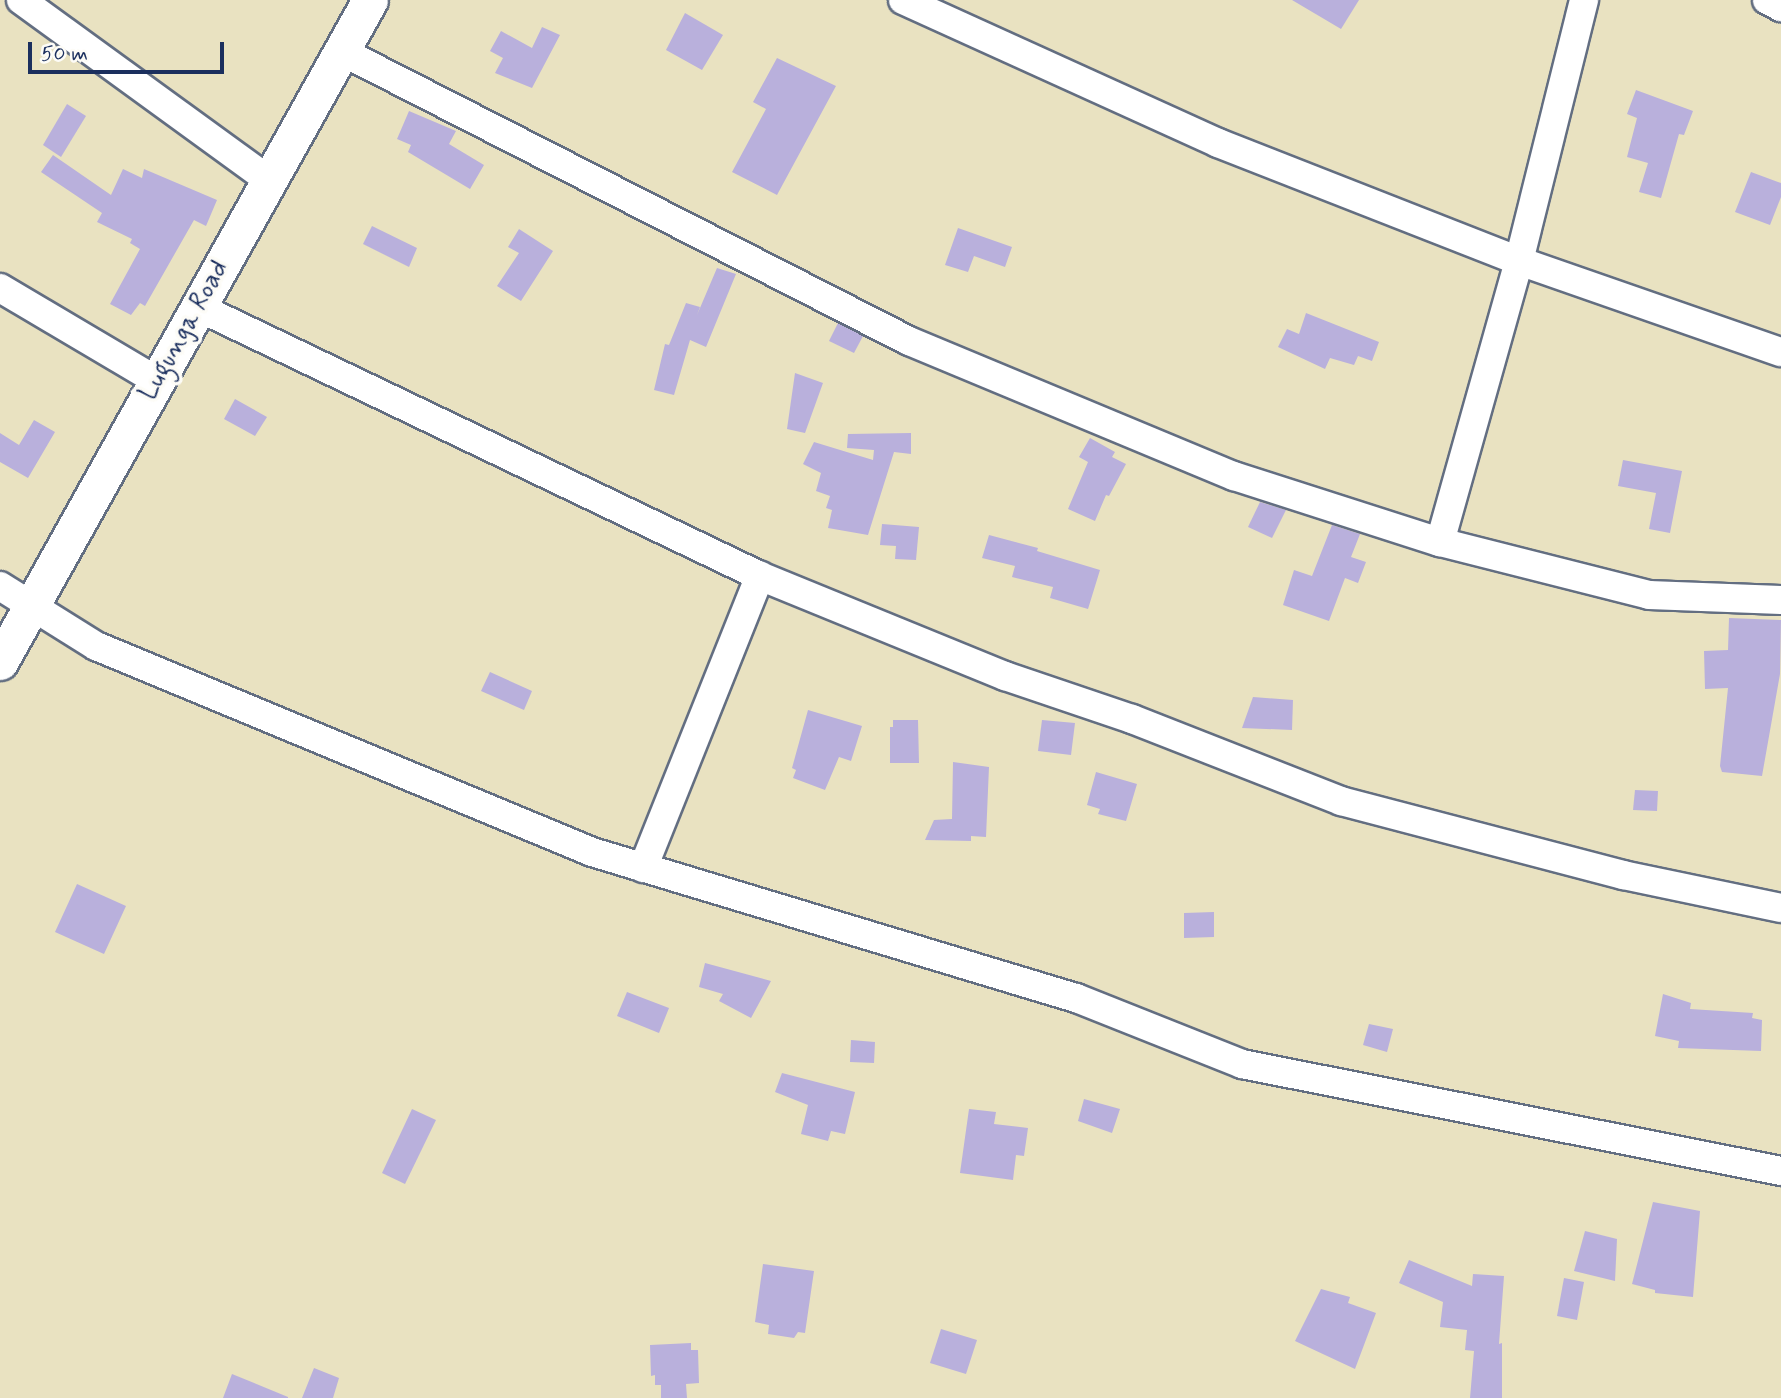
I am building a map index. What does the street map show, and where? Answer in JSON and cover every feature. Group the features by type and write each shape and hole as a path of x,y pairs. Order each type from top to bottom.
{"street":[{"path":"21,0 269,180"},
{"name":"Lugunga Road","path":"0,662 370,0"},
{"path":"903,0 1218,143 1519,261 1781,352"},
{"path":"1440,542 1519,261 1584,0"},
{"path":"1767,0 1781,7"},
{"path":"341,51 909,341 1234,476 1440,542 1649,595 1781,600"},
{"path":"0,288 156,381"},
{"path":"198,307 760,576 1005,676 1132,719 1341,801 1623,875 1781,908"},
{"path":"643,867 760,576"},
{"path":"0,586 96,646 592,852 1076,998 1242,1064 1781,1171"}],"building":[{"path":"1292,0 1359,0 1341,29"},
{"path":"685,13 723,35 702,70 666,50"},
{"path":"542,27 560,35 532,88 495,73 503,58 490,51 501,31 532,48"},
{"path":"777,58 836,86 777,195 732,172 766,109 753,102"},
{"path":"1636,90 1693,111 1684,135 1679,134 1661,198 1639,192 1648,163 1627,157 1637,118 1627,114"},
{"path":"67,104 86,116 61,157 43,145"},
{"path":"409,111 456,131 449,144 484,165 470,189 408,152 411,145 397,139"},
{"path":"53,155 111,195 123,169 142,178 144,169 217,200 206,226 194,220 145,306 140,303 131,315 110,304 140,249 130,243 132,239 97,222 102,213 41,172"},
{"path":"1751,172 1781,183 1781,197 1770,225 1735,212"},
{"path":"372,226 417,248 409,267 363,244"},
{"path":"958,228 1012,247 1005,267 974,256 968,272 945,265"},
{"path":"519,229 553,251 521,301 497,286 519,253 508,247"},
{"path":"717,268 736,274 706,347 690,340 674,395 654,390 665,344 669,345 686,303 700,307 697,315"},
{"path":"1306,313 1379,342 1372,361 1358,356 1354,365 1330,358 1325,369 1278,347 1287,329 1299,334"},
{"path":"838,323 863,336 854,353 829,341"},
{"path":"795,373 823,383 805,433 787,429"},
{"path":"235,399 267,417 255,436 224,419"},
{"path":"34,420 55,432 28,478 0,462 0,433 19,445"},
{"path":"911,433 911,454 894,452 868,535 828,528 832,510 826,508 830,496 816,491 821,473 803,464 814,442 873,460 874,450 847,448 848,434"},
{"path":"1090,438 1115,452 1112,457 1126,464 1109,496 1106,495 1095,521 1068,509 1088,462 1079,457"},
{"path":"1623,460 1682,471 1670,533 1649,529 1656,493 1618,486"},
{"path":"1260,502 1286,510 1272,538 1248,527"},
{"path":"882,524 919,527 916,560 895,559 896,546 880,545"},
{"path":"1332,525 1360,534 1351,557 1366,562 1358,583 1345,578 1329,621 1283,605 1294,570 1312,576"},
{"path":"989,535 1038,548 1037,551 1100,570 1088,609 1050,598 1053,587 1012,577 1015,566 982,558"},
{"path":"1729,618 1781,620 1780,674 1762,776 1722,772 1720,766 1728,688 1705,689 1704,651 1728,650"},
{"path":"490,672 532,691 524,710 481,691"},
{"path":"1253,697 1293,700 1292,730 1242,728"},
{"path":"808,710 862,726 851,761 839,757 825,790 793,778 796,770 792,768"},
{"path":"893,720 918,720 919,763 890,763 890,727 893,727"},
{"path":"1042,720 1075,723 1071,755 1038,751"},
{"path":"953,762 989,767 986,837 971,836 971,841 925,840 934,820 952,819"},
{"path":"1096,772 1137,784 1126,821 1098,814 1100,809 1087,805"},
{"path":"1635,790 1658,791 1657,811 1633,810"},
{"path":"77,884 126,906 104,954 55,932"},
{"path":"1214,912 1214,937 1184,938 1184,913"},
{"path":"705,963 771,981 751,1018 719,1001 723,994 699,987"},
{"path":"627,992 669,1008 659,1033 617,1016"},
{"path":"1663,994 1691,1003 1690,1009 1753,1013 1752,1018 1762,1020 1761,1051 1678,1048 1679,1041 1655,1036"},
{"path":"1369,1024 1393,1029 1387,1052 1363,1045"},
{"path":"851,1040 875,1042 874,1063 850,1062"},
{"path":"782,1073 855,1092 845,1134 831,1131 828,1141 801,1134 808,1105 775,1092"},
{"path":"1084,1099 1120,1109 1112,1133 1078,1121"},
{"path":"412,1109 436,1120 405,1184 382,1173"},
{"path":"969,1109 996,1112 994,1124 1028,1128 1024,1156 1016,1155 1013,1180 960,1173"},
{"path":"1653,1202 1700,1211 1693,1297 1655,1293 1655,1290 1632,1284"},
{"path":"1585,1231 1617,1239 1615,1281 1574,1271"},
{"path":"1409,1260 1472,1286 1473,1274 1504,1276 1499,1344 1502,1343 1502,1398 1470,1398 1474,1351 1465,1350 1467,1330 1440,1327 1443,1302 1399,1283"},
{"path":"763,1264 814,1271 805,1333 798,1332 794,1338 768,1334 769,1325 755,1322"},
{"path":"1564,1278 1584,1282 1577,1320 1557,1316"},
{"path":"1321,1289 1350,1297 1348,1303 1376,1313 1355,1369 1295,1341"},
{"path":"941,1329 977,1340 966,1374 930,1363"},
{"path":"691,1343 691,1350 698,1350 699,1383 686,1384 687,1398 661,1398 661,1385 655,1385 655,1375 651,1376 650,1345"},
{"path":"314,1368 339,1378 333,1398 302,1398"},
{"path":"232,1374 288,1397 288,1398 223,1398"}]}
